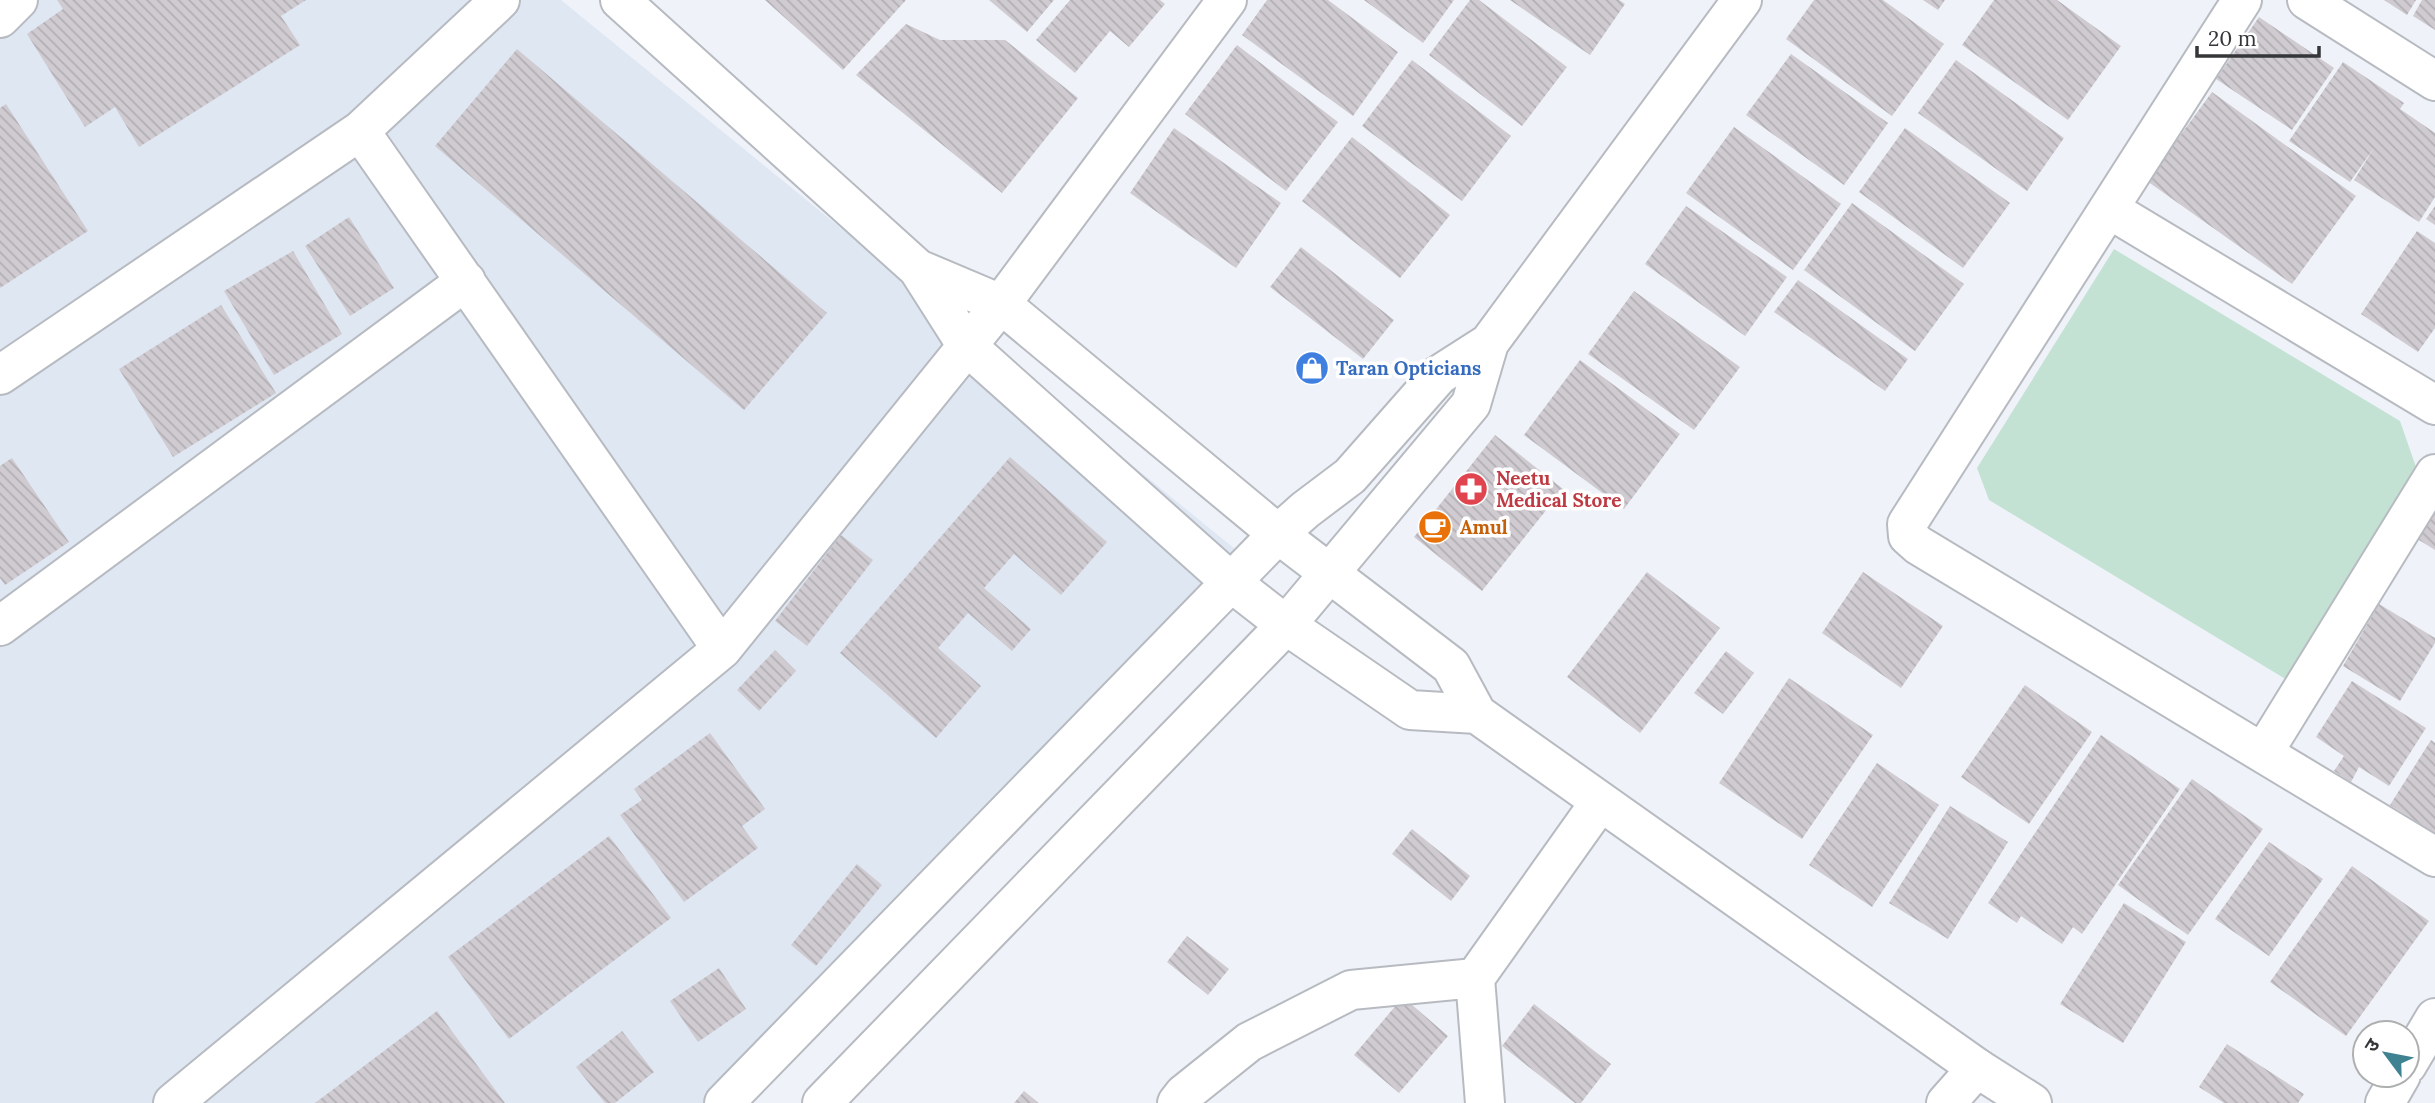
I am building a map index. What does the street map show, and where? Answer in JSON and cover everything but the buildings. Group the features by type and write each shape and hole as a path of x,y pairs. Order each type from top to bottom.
{"street":[{"path":"0,18 19,0"},
{"path":"0,375 360,131 500,0"},
{"path":"620,0 918,269 967,346 1231,583 1286,625 1410,710 1477,714"},
{"path":"173,1103 722,649 1001,304 1227,0"},
{"path":"822,1103 1286,625 1471,404 1489,343 1742,0"},
{"path":"2242,0 1907,524 1908,536 1918,545 2435,857"},
{"path":"2307,0 2435,81"},
{"path":"360,131 722,649"},
{"path":"2109,209 2435,405"},
{"path":"918,269 1001,304 1278,534 1451,666 1477,714 1977,1068 2032,1103"},
{"path":"0,626 466,281"},
{"path":"724,1103 1278,534 1350,476 1438,375 1489,343"},
{"path":"2263,753 2435,474"},
{"path":"1485,1103 1475,978 1600,802"},
{"path":"1177,1103 1184,1094 1249,1042 1351,990 1475,978"},
{"path":"2421,1042 2435,1018"},
{"path":"1946,1103 1977,1068"}],"shaded area":[{"path":"0,0 561,0 1235,549 731,1103 0,1103"}],"green space":[{"path":"2114,249 2400,421 2416,467 2294,684 1989,500 1977,468"}],"place":[{"name":"Taran Opticians","path":"1312,368"},
{"name":"Neetu Medical Store","path":"1471,489"},
{"name":"Amul","path":"1435,527"}]}
